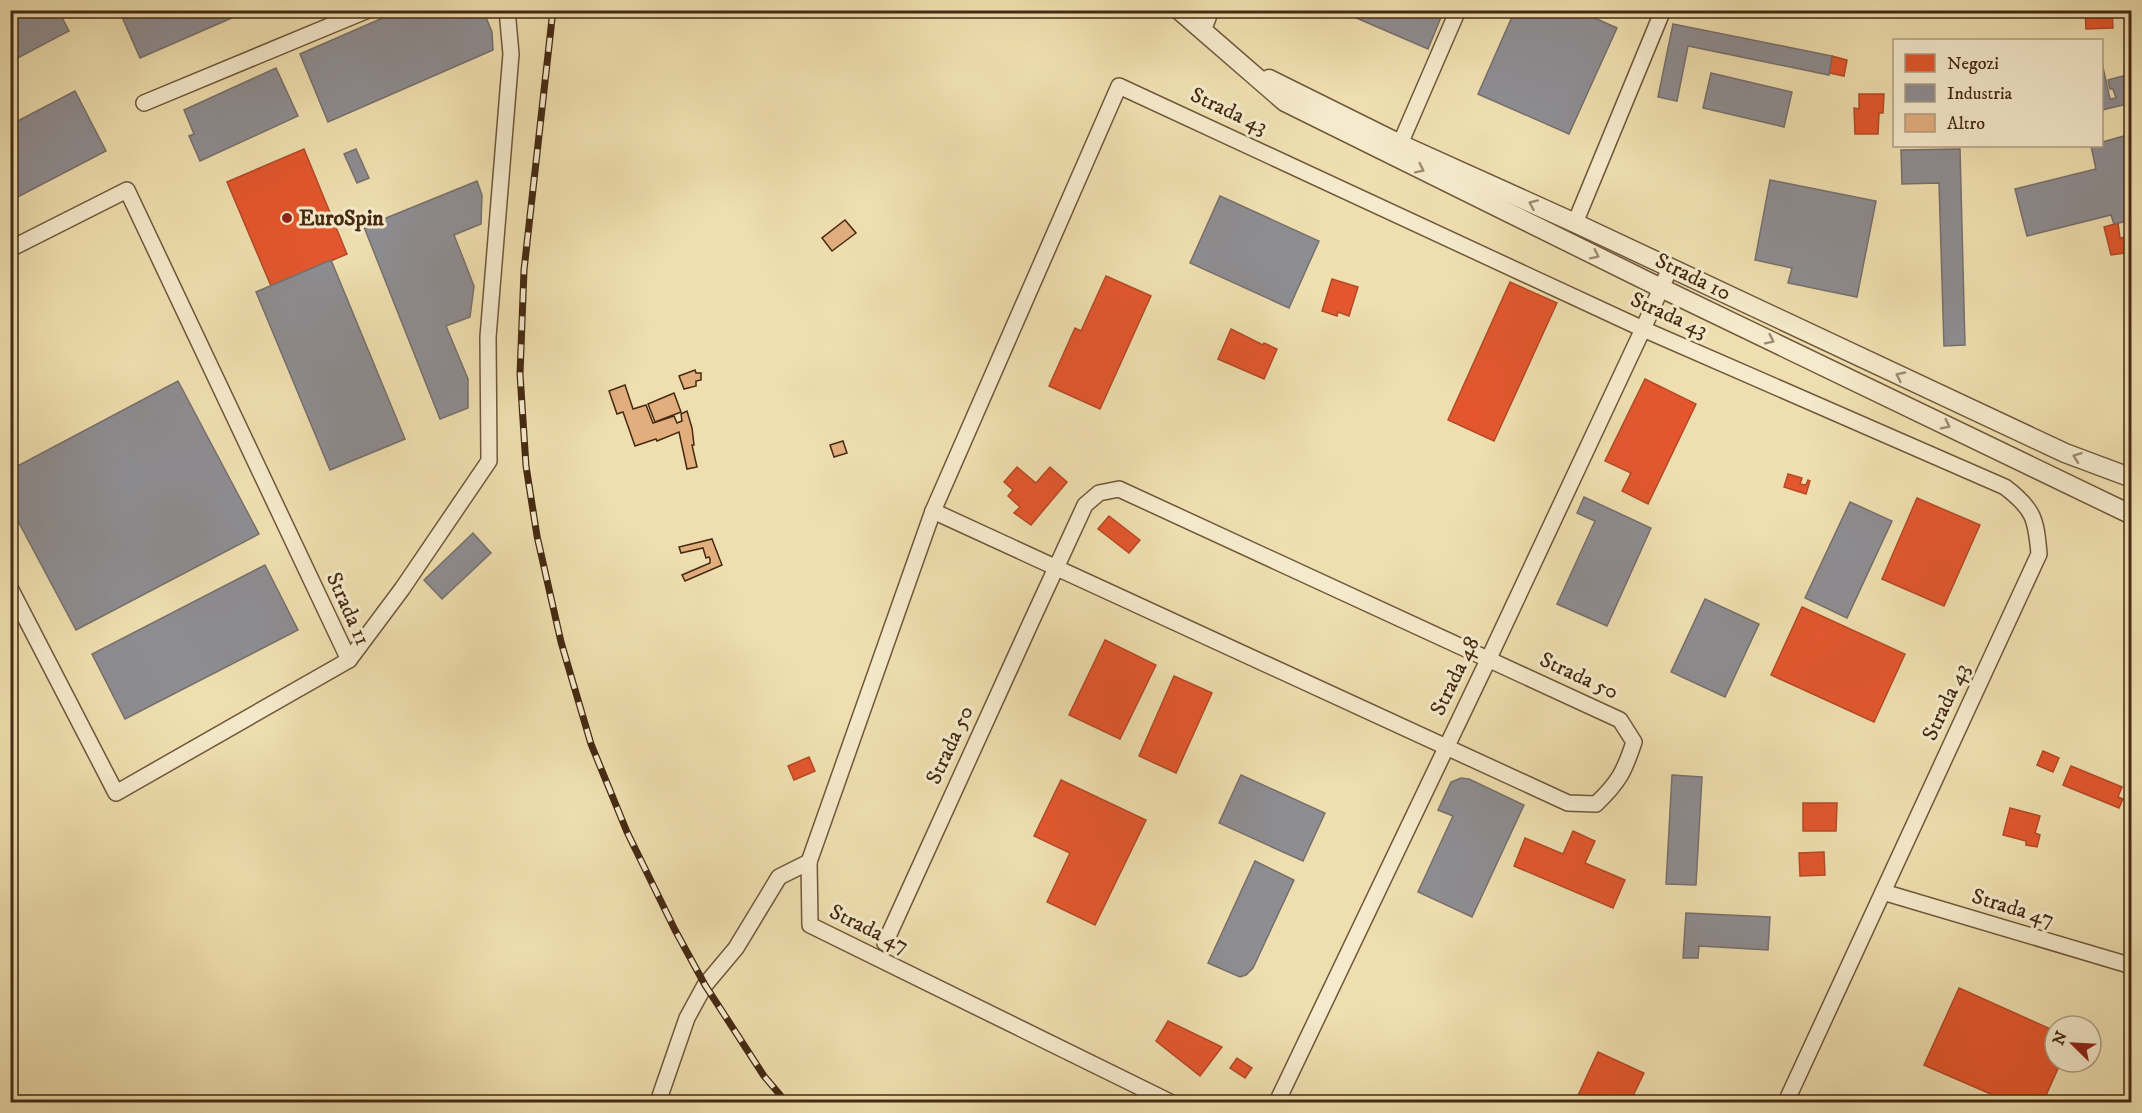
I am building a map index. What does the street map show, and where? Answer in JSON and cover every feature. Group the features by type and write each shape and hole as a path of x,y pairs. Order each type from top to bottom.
{"street":[{"path":"144,104 368,10"},
{"path":"349,660 402,589 489,461 488,337 511,54 507,10"},
{"name":"Strada 10","path":"1179,10 1285,102 1661,288 2132,515"},
{"path":"1203,31 1211,10"},
{"path":"1400,144 1458,10"},
{"path":"1575,223 1663,10"},
{"name":"Strada 10","path":"1243,67 1400,144 1575,223 2065,453 2132,478"},
{"name":"Strada 43","path":"933,511 1119,86 1643,329 2005,487 2023,500 2036,524 2039,554 1786,1102"},
{"name":"Strada 11","path":"10,249 127,190 349,660 116,793 10,588"},
{"name":"Strada 48","path":"1277,1102 1489,658 1670,268"},
{"name":"Strada 50","path":"885,943 1056,567 1085,505 1099,493 1119,489 1489,658 1620,720 1634,742 1625,770 1614,786 1596,804 1568,803 1056,567 933,511"},
{"name":"Strada 47","path":"933,511 809,862 810,925 1170,1102"},
{"path":"658,1102 687,1018 705,985 736,948 779,877 809,862"},
{"name":"Strada 47","path":"1882,892 2132,966"}],"building: Negozi":[{"path":"2085,10 2112,10 2113,28 2086,29"},
{"path":"1832,56 1847,60 1844,76 1829,73"},
{"path":"1859,94 1884,94 1883,113 1879,113 1878,134 1855,134 1854,108 1859,109"},
{"name":"EuroSpin","path":"304,149 347,254 271,286 227,182"},
{"path":"2118,223 2120,238 2132,236 2132,252 2111,255 2104,227"},
{"path":"1106,276 1151,296 1100,409 1049,386 1075,328 1081,331"},
{"path":"1332,279 1358,287 1349,316 1338,312 1337,316 1322,311"},
{"path":"1510,282 1557,303 1494,441 1448,420"},
{"path":"1231,329 1263,345 1264,343 1277,349 1264,379 1218,359"},
{"path":"1645,379 1696,404 1648,504 1622,491 1631,473 1605,461"},
{"path":"1017,467 1036,483 1050,467 1067,482 1031,525 1014,513 1020,507 1008,496 1013,490 1004,482"},
{"path":"1788,474 1802,478 1800,484 1806,485 1808,480 1810,481 1806,494 1784,487"},
{"path":"1917,498 1980,525 1944,606 1882,579"},
{"path":"1109,516 1140,540 1129,553 1098,529"},
{"path":"1802,607 1905,654 1874,722 1771,675"},
{"path":"1105,640 1156,665 1120,739 1069,715"},
{"path":"1174,676 1212,693 1176,773 1139,756"},
{"path":"2043,751 2059,758 2053,772 2037,765"},
{"path":"809,757 815,771 794,780 788,766"},
{"path":"2071,766 2122,787 2118,797 2123,799 2119,808 2063,785"},
{"path":"1061,780 1146,820 1095,925 1047,902 1070,853 1034,836"},
{"path":"1803,803 1837,803 1836,831 1803,831"},
{"path":"2010,808 2040,816 2035,833 2040,835 2037,847 2026,845 2026,841 2003,835"},
{"path":"1573,831 1595,841 1585,863 1625,880 1613,908 1514,866 1525,838 1563,854"},
{"path":"1824,852 1825,875 1800,876 1799,853"},
{"path":"1959,988 2043,1026 2043,1074 2056,1074 2043,1102 2009,1102 1924,1065"},
{"path":"1168,1021 1222,1047 1200,1076 1156,1041"},
{"path":"1598,1052 1644,1073 1630,1102 1575,1102"},
{"path":"1237,1058 1252,1068 1245,1078 1230,1068"}],"building: Industria":[{"path":"10,10 58,10 69,31 10,62"},
{"path":"119,10 250,10 140,58"},
{"path":"401,10 483,10 492,32 493,50 328,122 300,54"},
{"path":"1338,10 1444,10 1428,49"},
{"path":"1515,10 1593,10 1590,16 1617,28 1569,134 1478,94"},
{"path":"1673,24 1832,56 1829,75 1688,46 1677,101 1658,97"},
{"path":"276,68 298,116 200,161 189,136 194,134 184,110"},
{"path":"2103,68 2110,99 2116,98 2113,89 2110,89 2108,80 2130,74 2132,76 2132,103 2103,110"},
{"path":"1711,73 1792,92 1784,127 1703,108"},
{"path":"75,91 106,151 10,201 10,125"},
{"path":"2124,136 2132,167 2132,220 2114,224 2111,215 2027,236 2015,189 2096,169 2091,147 2103,147 2103,142"},
{"path":"356,149 369,178 357,183 344,154"},
{"path":"1960,149 1965,345 1944,346 1939,183 1902,184 1901,150"},
{"path":"1770,180 1876,201 1857,297 1788,283 1792,268 1755,260"},
{"path":"477,181 482,195 481,224 454,235 474,286 470,317 446,326 468,379 468,408 440,419 364,227"},
{"path":"1220,196 1319,241 1289,308 1190,263"},
{"path":"331,260 405,439 330,470 256,292"},
{"path":"178,381 259,534 76,630 10,506 10,470"},
{"path":"1584,497 1651,528 1607,626 1557,604 1595,521 1577,513"},
{"path":"1850,502 1892,521 1847,618 1805,598"},
{"path":"473,533 491,553 442,599 424,580"},
{"path":"265,565 298,630 125,719 92,654"},
{"path":"1705,599 1759,624 1725,697 1671,672"},
{"path":"1241,775 1325,813 1303,861 1219,823"},
{"path":"1672,775 1702,777 1696,885 1666,884"},
{"path":"1461,778 1469,779 1524,805 1472,917 1418,892 1453,816 1438,810 1451,782"},
{"path":"1255,861 1294,880 1253,968 1240,977 1208,963"},
{"path":"1686,913 1770,917 1768,950 1699,946 1698,958 1683,958"}],"building: Altro":[{"path":"845,220 856,233 832,251 822,238"},
{"path":"695,370 696,373 701,373 701,380 696,381 696,386 684,389 679,376"},
{"path":"625,385 633,409 646,405 653,423 674,416 677,423 682,421 681,414 687,411 692,428 694,445 692,445 697,467 687,469 679,432 657,441 656,439 635,446 623,412 617,414 609,391"},
{"path":"674,393 681,412 655,422 648,404"},
{"path":"843,441 847,453 834,457 830,445"},
{"path":"712,539 722,565 685,581 682,575 710,563 710,559 706,558 703,548 681,553 679,547"}],"railway":[{"path":"553,10 524,270 520,374 526,466 537,536 561,642 591,744 627,832 705,985 764,1076 786,1102"}],"place":[{"name":"EuroSpin","path":"287,218"}]}
